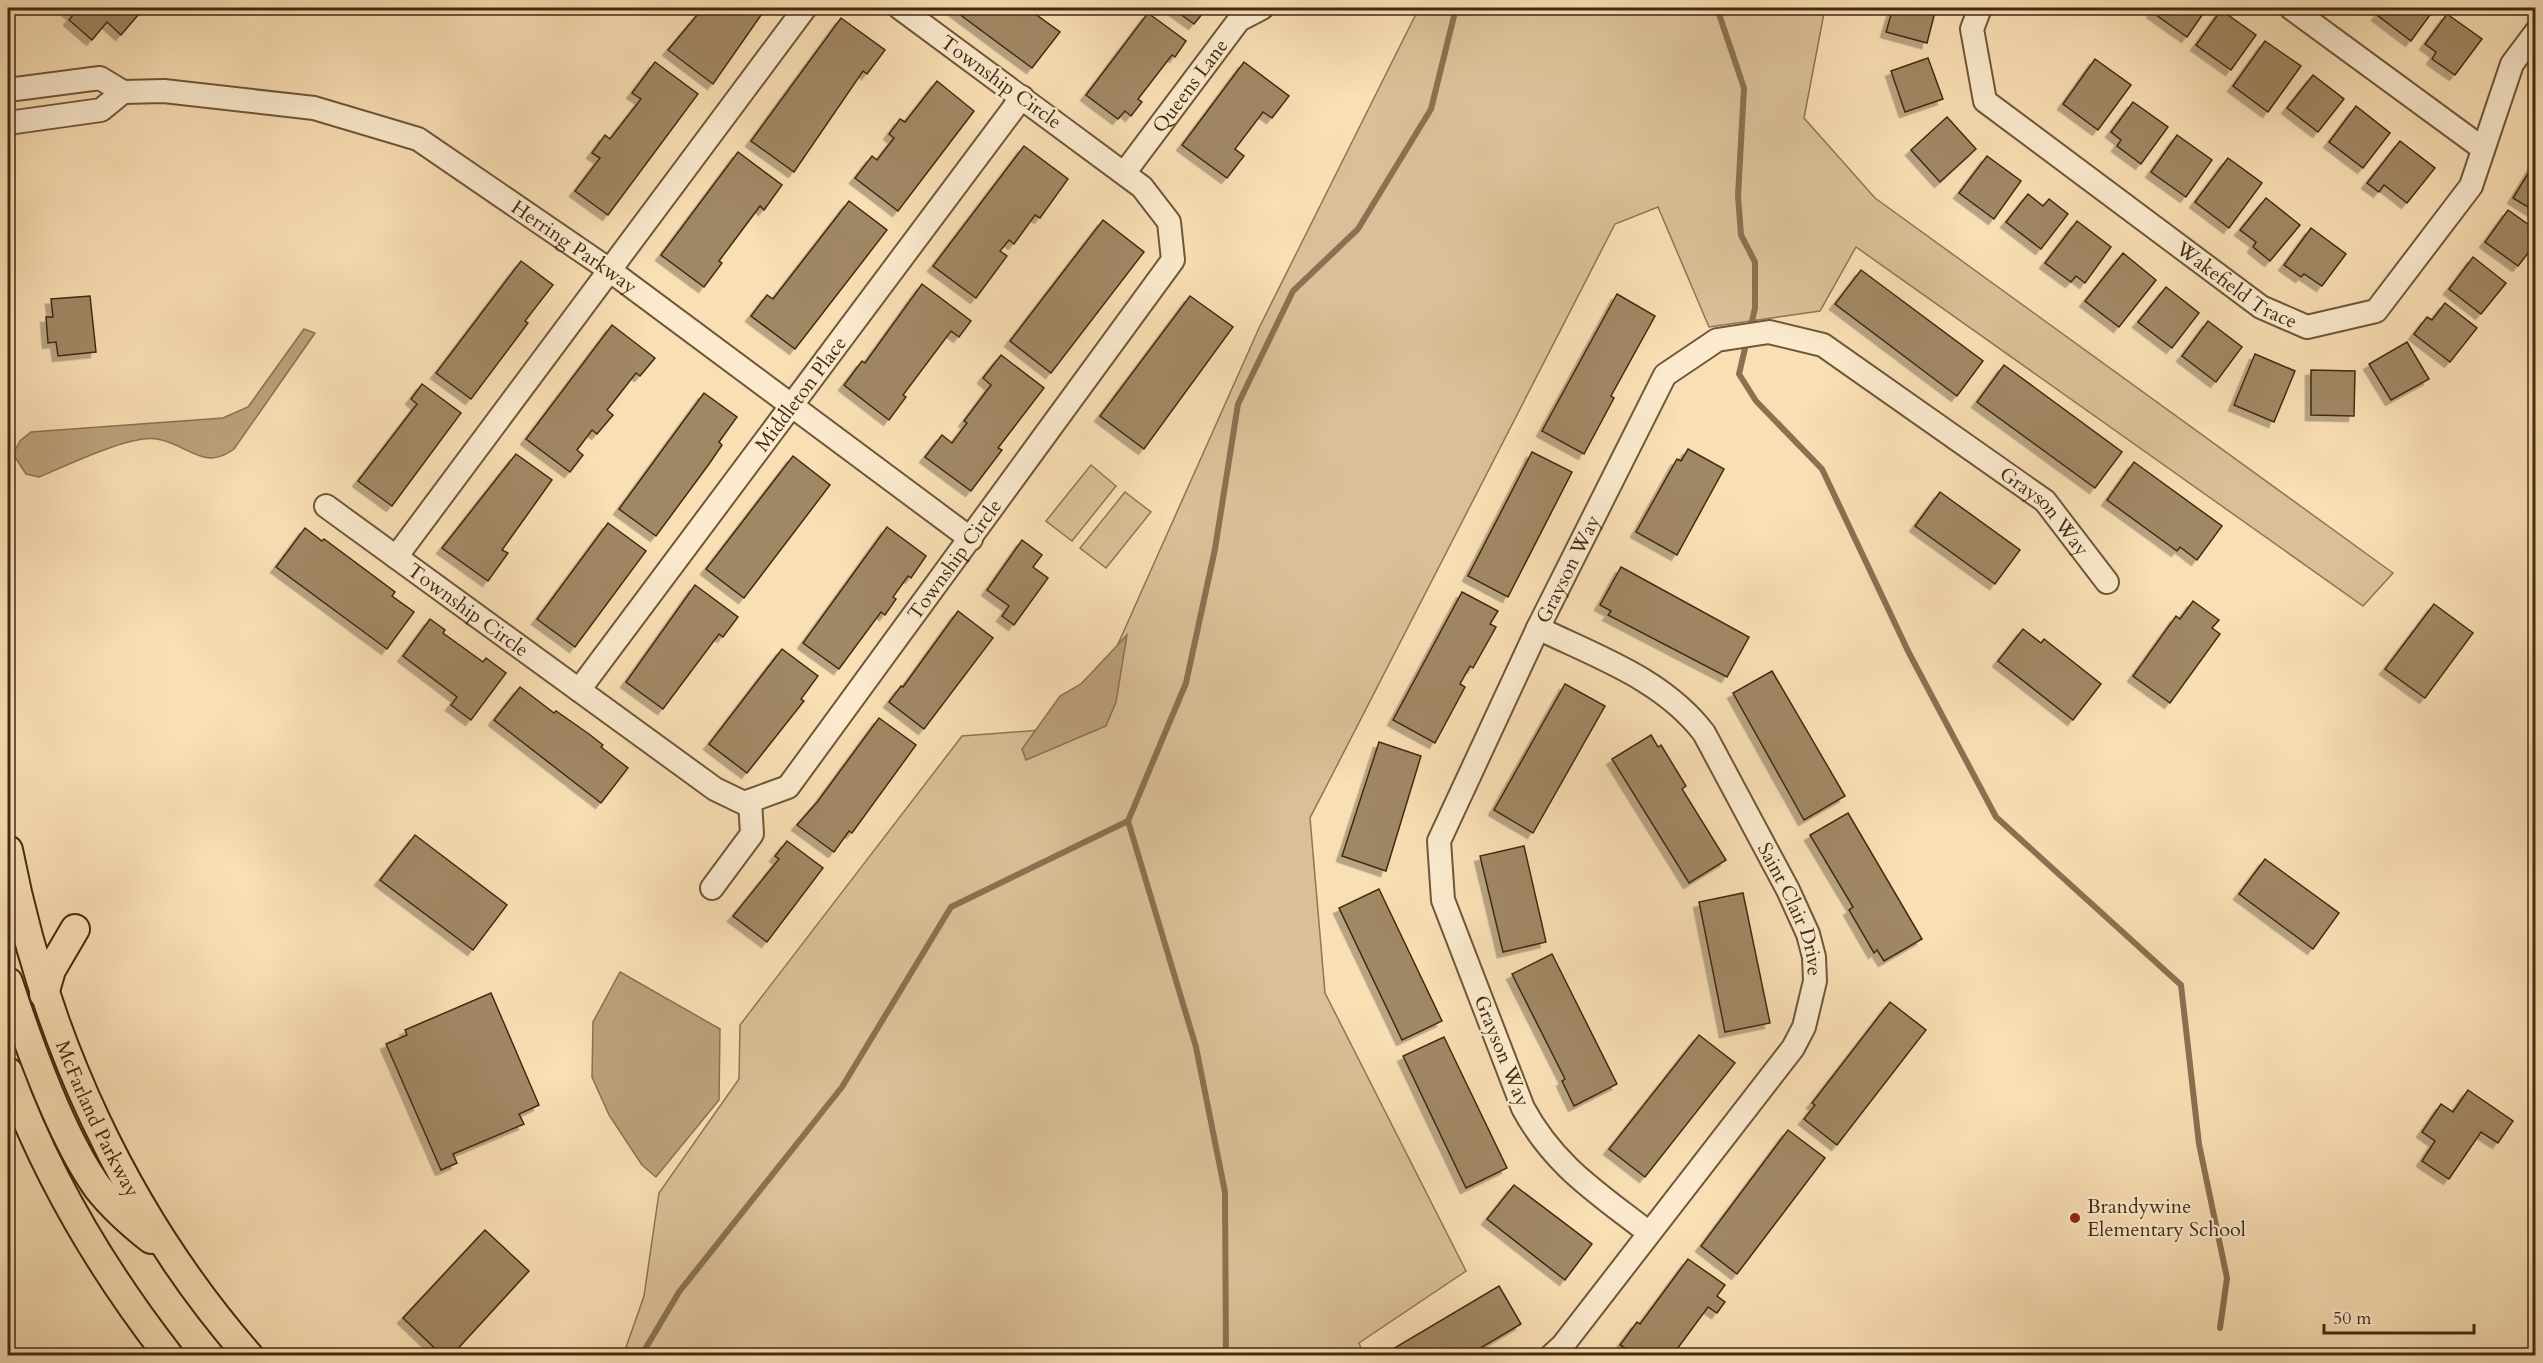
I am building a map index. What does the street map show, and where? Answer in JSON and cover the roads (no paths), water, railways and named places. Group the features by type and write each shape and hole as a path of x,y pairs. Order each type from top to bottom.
{"main road":[{"name":"McFarland Parkway","path":"8,850 27,940 44,994 96,1122 134,1195 173,1258 249,1356"},
{"path":"44,994 51,970 75,929"},
{"path":"8,982 49,1090 86,1168 116,1207 173,1258"},
{"path":"8,1072 44,1156 80,1225 132,1307 170,1356"}],"street":[{"name":"Township Circle","path":"396,556 805,8"},
{"name":"Township Circle","path":"327,506 715,789 744,803 788,787 1173,260 1168,222 1142,187 1125,172 900,8"},
{"name":"Queens Lane","path":"1125,172 1239,21 1262,8"},
{"name":"Wakefield Trace","path":"1980,8 1972,29 1985,100 2261,307 2307,327 2376,311 2471,186 2512,64 2535,32"},
{"path":"2292,8 2482,148"},
{"name":"Herring Parkway","path":"8,90 100,78 123,92 164,91 314,108 418,139 608,269 971,539"},
{"path":"8,123 101,110 123,92"},
{"name":"Middleton Place","path":"579,690 790,404 1022,97"},
{"name":"Grayson Way","path":"1649,1233 1562,1164 1535,1130 1523,1108 1443,900 1439,841 1538,628 1665,375 1717,340 1769,333 1823,345 2045,501 2107,582"},
{"name":"Saint Clair Drive","path":"1538,628 1652,684 1690,714 1704,733 1788,890 1808,934 1814,957 1815,981 1811,1005 1793,1048 1563,1345 1551,1356"},
{"path":"712,888 752,834 753,813 750,801"}],"waterway":[{"path":"1226,1356 1225,1192 1196,1047 1128,821 1186,683 1215,549 1238,404 1293,291 1358,229 1431,109 1456,8"},
{"path":"1717,8 1744,88 1738,196 1741,235 1755,262 1755,308 1750,330"},
{"path":"1747,340 1739,374 1756,401 1822,469 1909,653 1996,817 2181,985 2199,1144 2227,1278 2220,1328"},
{"path":"641,1356 679,1292 842,1087 951,907 1128,821"}],"place":[{"name":"Brandywine Elementary School","path":"2075,1218"}]}
